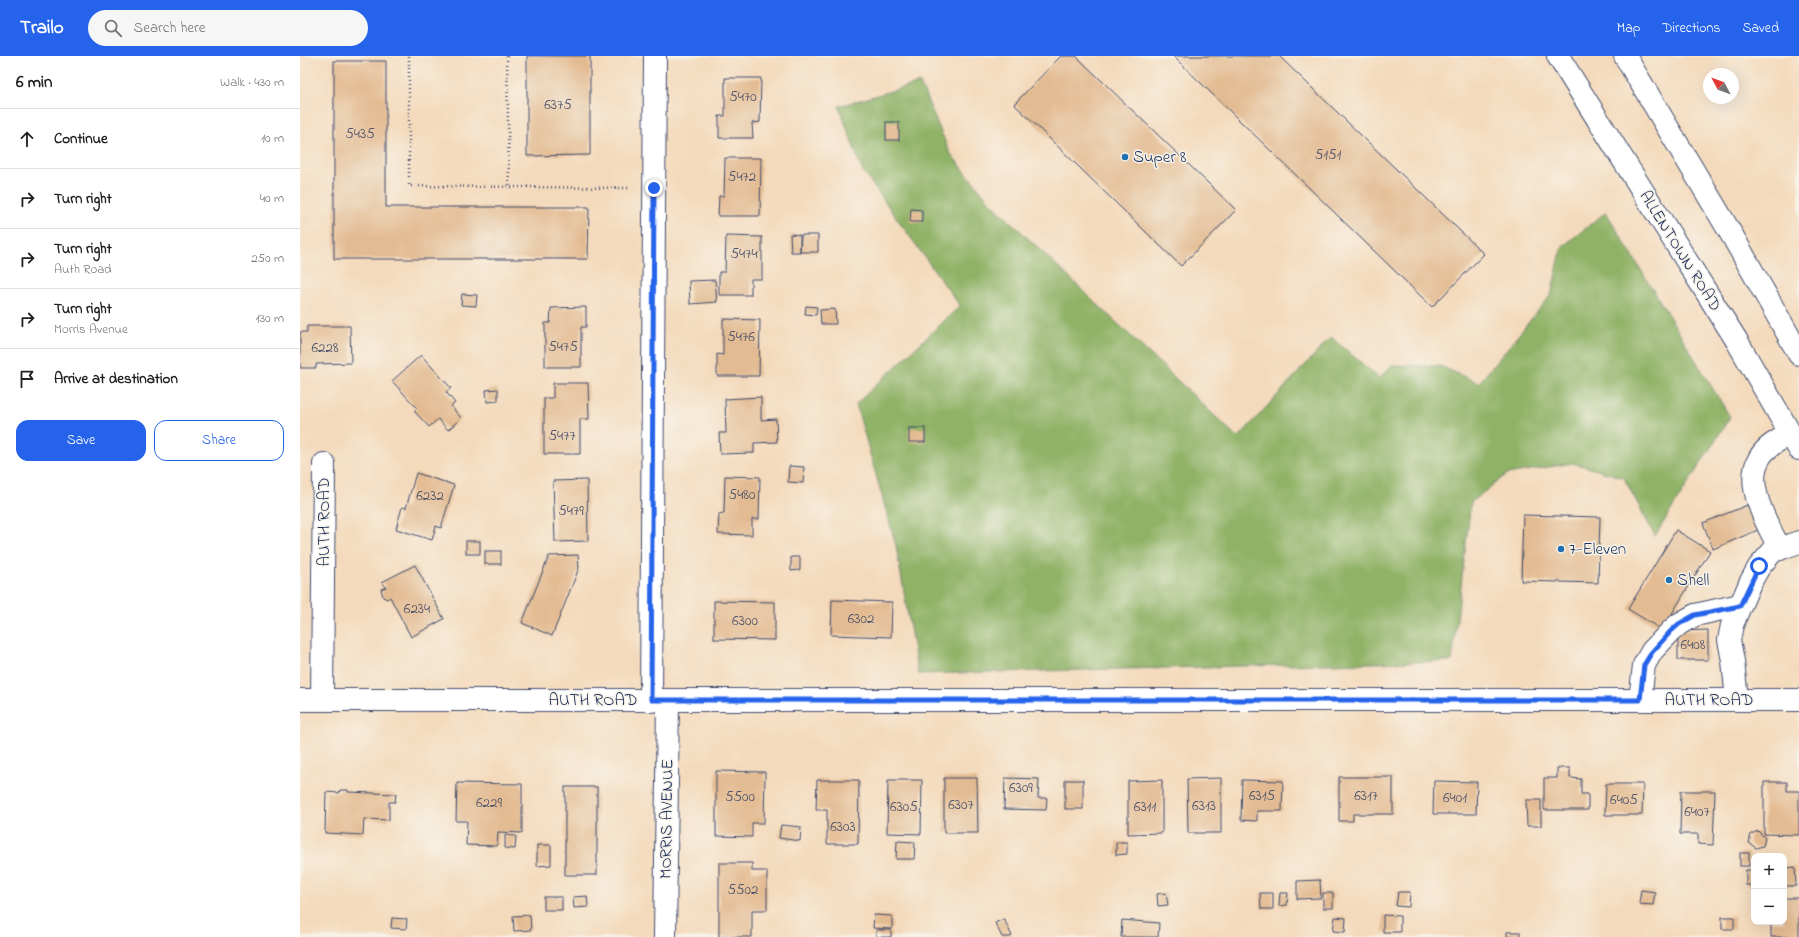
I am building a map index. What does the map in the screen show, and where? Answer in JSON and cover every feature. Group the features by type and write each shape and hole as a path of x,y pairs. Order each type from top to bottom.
{"main road":[{"name":"MORRIS AVENUE","path":"655,56 654,188 660,700 665,937"},
{"name":"ALLENTOWN ROAD","path":"1558,56 1737,341 1795,441"},
{"path":"1624,56 1732,237 1799,354"},
{"path":"1737,700 1729,640 1732,625 1759,566 1773,552 1790,545 1768,526 1758,501 1754,476 1759,458 1772,444 1795,441"},
{"name":"AUTH ROAD","path":"322,700 324,464"},
{"path":"1640,700 1644,665 1652,652 1671,631 1679,624 1695,615 1740,606"},
{"name":"AUTH ROAD","path":"300,700 1799,700"}],"path":[{"path":"409,56 409,186 654,188"},
{"path":"507,56 509,187"}],"green space":[{"path":"920,83 950,153 991,203 1238,438 1331,337 1379,378 1392,365 1440,366 1479,383 1551,295 1562,247 1606,212 1730,417 1655,536 1624,478 1573,463 1507,474 1471,502 1452,661 918,674 896,546 856,404 960,306 862,170 839,106"}],"building":[{"path":"527,56 590,56 590,155 527,156"},
{"name":"Super 8","path":"1061,56 1076,56 1236,210 1181,266 1014,104"},
{"path":"1173,56 1279,56 1484,254 1432,307"},
{"path":"334,61 386,61 386,207 589,207 588,259 334,259"},
{"path":"725,78 761,78 760,122 752,123 753,138 719,138 719,116 725,116"},
{"path":"886,122 899,122 899,140 886,140"},
{"path":"725,158 761,158 760,216 718,216 719,196 724,196"},
{"path":"911,209 922,210 922,222 910,222"},
{"path":"790,234 800,235 800,252 791,252"},
{"path":"801,235 818,235 818,252 800,252"},
{"path":"726,236 762,237 762,279 751,279 751,295 719,295 719,272 725,272"},
{"path":"715,280 717,302 690,304 689,281"},
{"path":"462,294 477,295 476,306 461,305"},
{"path":"806,306 817,307 816,315 805,314"},
{"path":"586,307 586,327 581,327 581,367 545,367 545,323 550,323 551,308"},
{"path":"835,309 836,324 821,324 820,310"},
{"path":"723,319 760,320 759,376 717,376 717,354 723,355"},
{"path":"307,326 350,326 351,363 316,364 316,368 300,368 300,332 307,332"},
{"path":"421,355 451,388 446,392 455,403 451,406 461,418 448,430 438,419 429,427 414,411 417,408 392,381"},
{"path":"553,383 588,383 589,419 580,419 580,454 544,454 544,398 553,398"},
{"path":"498,389 498,401 487,402 486,390"},
{"path":"761,397 761,420 776,419 777,442 754,443 754,453 720,454 719,433 726,433 725,399"},
{"path":"909,428 925,428 925,442 909,442"},
{"path":"789,466 804,467 803,483 788,482"},
{"path":"416,473 454,485 441,528 436,526 432,540 396,529 402,507 406,508"},
{"path":"725,476 760,477 759,519 752,519 752,535 718,534 719,514 724,513"},
{"path":"587,480 588,541 555,542 553,481"},
{"name":"Shell","path":"1755,502 1765,527 1713,549 1703,523"},
{"name":"7-Eleven","path":"1523,515 1600,517 1598,583 1521,581"},
{"name":"Shell","path":"1676,530 1710,551 1662,630 1628,609"},
{"path":"466,541 480,541 480,554 466,554"},
{"path":"485,551 501,551 501,564 485,564"},
{"path":"578,555 579,568 552,636 522,623 549,556"},
{"path":"791,557 800,557 800,570 791,571"},
{"path":"415,565 444,619 411,637 390,597 387,599 383,597 381,589 386,587 382,582"},
{"path":"832,600 892,602 891,637 831,635"},
{"path":"714,601 775,602 775,640 714,639"},
{"name":"Shell","path":"1708,630 1708,660 1678,660 1678,631"},
{"path":"1557,768 1570,768 1570,778 1581,779 1581,794 1588,794 1588,810 1544,810 1544,778 1557,778"},
{"path":"716,771 765,772 764,823 752,823 752,837 716,836"},
{"path":"1339,777 1393,777 1393,814 1353,814 1353,821 1339,821"},
{"path":"944,778 977,778 978,833 944,833"},
{"path":"1005,778 1039,779 1038,798 1047,798 1046,810 1004,809"},
{"path":"1221,778 1221,833 1188,833 1187,779"},
{"path":"817,780 859,780 858,844 827,844 827,810 816,810"},
{"path":"888,780 922,780 921,834 887,833"},
{"path":"1065,780 1083,780 1083,809 1065,809"},
{"path":"1162,780 1162,833 1128,834 1128,781"},
{"path":"1242,780 1283,781 1282,811 1257,811 1257,821 1241,820"},
{"path":"1434,781 1477,782 1476,814 1433,814"},
{"path":"1764,782 1787,782 1787,791 1799,791 1799,835 1764,834"},
{"path":"457,783 522,784 522,833 498,832 497,846 466,845 467,821 456,821"},
{"path":"1606,784 1643,784 1642,815 1605,815"},
{"path":"565,787 597,787 597,875 565,875"},
{"path":"340,790 348,790 348,792 396,794 395,802 389,802 389,820 364,819 363,835 325,833 326,792 339,793"},
{"path":"1681,791 1715,791 1713,845 1698,844 1698,834 1680,834"},
{"path":"1526,800 1541,800 1541,826 1527,826"},
{"path":"781,825 801,827 800,841 779,838"},
{"path":"1758,831 1765,838 1763,846 1756,848 1749,843 1751,834"},
{"path":"505,835 516,836 515,849 505,848"},
{"path":"897,841 915,842 914,859 896,859"},
{"path":"1116,842 1127,842 1127,854 1116,855"},
{"path":"537,845 551,845 551,865 537,866"},
{"path":"1740,853 1749,853 1749,866 1740,866"},
{"path":"719,863 752,863 752,871 767,871 767,910 752,910 752,937 719,937"},
{"path":"1795,867 1796,886 1787,886 1787,868"},
{"path":"1746,870 1751,870 1751,885 1746,885"},
{"path":"1320,880 1321,898 1297,899 1297,881"},
{"path":"1641,890 1655,892 1653,905 1639,904"},
{"path":"1398,892 1410,892 1409,907 1396,906"},
{"path":"1166,893 1168,905 1158,906 1157,894"},
{"path":"1260,893 1273,893 1273,909 1261,909"},
{"path":"1280,893 1288,893 1287,905 1279,906"},
{"path":"1323,893 1333,893 1333,908 1323,908"},
{"path":"587,896 588,907 574,908 573,897"},
{"path":"544,897 562,897 562,910 544,910"},
{"path":"1787,898 1799,898 1799,937 1771,937 1771,925 1787,925"},
{"path":"530,915 531,930 514,931 513,916"},
{"path":"874,915 892,916 892,929 873,928"},
{"path":"1383,915 1400,916 1400,932 1383,932"},
{"path":"1335,917 1346,918 1345,932 1333,931"},
{"path":"1722,917 1734,917 1734,929 1722,929"},
{"path":"392,918 407,919 406,929 391,928"},
{"path":"1004,919 1012,936 1010,937 1002,937 995,923"},
{"path":"1122,920 1159,923 1158,937 1121,937"},
{"path":"876,930 891,930 891,937 876,937"},
{"path":"1507,932 1520,932 1520,937 1507,937"}],"place":[{"name":"Super 8","path":"1125,157"},
{"name":"7-Eleven","path":"1561,549"},
{"name":"Shell","path":"1669,580"}],"route":[{"path":"654,188 651,700 1640,700 1644,665 1652,652 1679,624 1695,615 1740,606 1759,566"}]}
